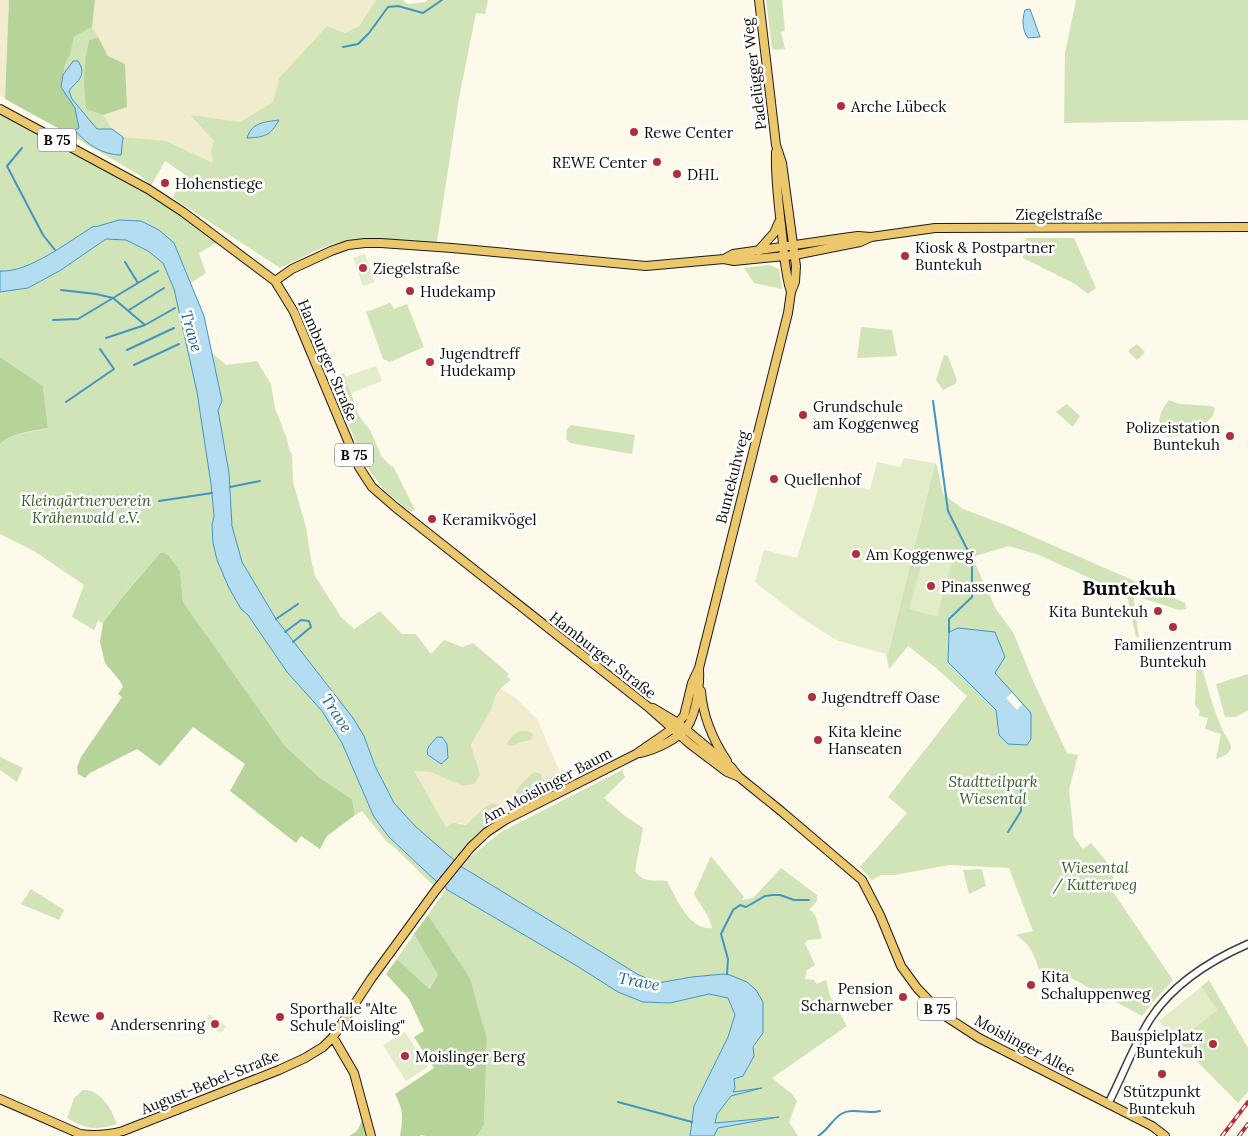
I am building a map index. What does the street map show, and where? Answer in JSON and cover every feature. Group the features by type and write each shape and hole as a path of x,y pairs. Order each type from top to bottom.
{"main road":[{"name":"Padelügger Weg","path":"759,0 776,145 775,165 784,252"},
{"name":"Hamburger Straße","path":"0,109 148,189 183,212 275,281 294,312 359,467 372,487 444,547 648,706"},
{"name":"Padelügger Weg","path":"776,145 782,163 793,246"},
{"path":"758,251 774,233 780,221"},
{"name":"Ziegelstraße","path":"275,281 292,269 330,251 348,245 365,243 452,248 646,266 724,259 734,262 784,252 793,246 858,236 871,237 935,228 1248,227"},
{"name":"Ziegelstraße","path":"724,259 732,254 758,251 784,252 795,255 860,242 871,237"},
{"name":"Buntekuhweg","path":"675,726 684,716 692,683 699,668 788,312 791,292 795,282 793,246"},
{"name":"Buntekuhweg","path":"784,252 791,292"},
{"name":"Buntekuhweg","path":"682,732 691,721 700,679 699,668"},
{"path":"700,679 702,699 709,727 714,741 731,767"},
{"name":"Moislinger Allee","path":"648,706 656,709 682,732 731,767 739,777 862,880 880,915 901,966 917,988 942,1014 979,1038 1154,1128 1165,1136"},
{"name":"Am Moislinger Baum","path":"333,1037 371,979 436,890 480,838 505,820 636,754 675,726"},
{"name":"Moislinger Allee","path":"682,732 686,741 727,772 739,777"},
{"name":"Am Moislinger Baum","path":"636,754 655,748 682,732"},
{"path":"333,1037 354,1073 371,1136"},
{"name":"August-Bebel-Straße","path":"90,1136 123,1131 279,1070 314,1053 333,1037"},
{"path":"0,1099 80,1134 90,1136"}],"street":[{"path":"1108,1104 1142,1033 1160,1006 1189,977 1210,962 1248,944"}],"shaded area":[{"path":"0,0 9,0 5,99 0,96"},
{"path":"95,0 376,0 359,26 345,33 327,26 279,78 273,102 240,122 191,116 215,141 211,151 214,164 166,141 123,137 112,129 103,115 126,106 108,56 92,27"},
{"path":"500,689 515,697 537,719 560,772 545,780 542,779 540,774 515,794 517,804 506,810 505,807 493,803 466,825 460,823 446,827 413,771 431,771 463,786 474,758 471,745"}],"green space":[{"path":"9,0 95,0 92,27 74,37 65,65 61,87 75,108 79,128 75,130 79,135 74,137 5,99"},
{"path":"376,0 403,0 407,4 426,2 428,0 488,0 485,14 476,13 459,98 437,242 376,238 348,241 319,249 280,268 173,198 184,174 165,161 151,186 141,176 74,137 79,135 98,149 115,155 121,155 123,137 166,141 213,163 211,151 214,141 190,115 240,122 273,102 279,78 327,26 345,33 359,26"},
{"path":"766,0 782,0 785,31 781,32 785,49 775,50 772,48"},
{"path":"1076,0 1248,0 1248,120 1064,123 1065,53"},
{"path":"92,27 98,37 89,40 86,57 84,83 86,109 103,115 112,129 97,129 72,99 69,91 79,80 73,61 63,75 74,37"},
{"path":"98,37 108,56 125,64 127,107 103,115 86,109 84,91 84,74 89,40"},
{"path":"0,110 164,202 218,242 199,253 206,273 191,283 174,243 159,230 141,221 119,220 94,226 36,262 11,270 0,271"},
{"path":"1026,238 1074,238 1096,288 1088,294 1075,284 1023,258"},
{"name":"Kleingärtnerverein Krähenwald e.V.","path":"106,239 126,240 148,251 163,263 174,289 197,392 212,493 214,516 212,525 217,560 229,588 241,609 248,615 287,672 322,711 342,743 374,817 389,837 437,882 434,886 387,842 362,811 355,815 352,799 320,778 285,746 183,602 180,571 161,552 124,594 103,623 98,621 94,630 72,617 84,585 34,551 0,534 0,444 16,435 48,428 43,386 0,357 0,292 28,288 61,270"},
{"name":"Ziegelstraße","path":"365,254 375,282 363,286 353,258"},
{"path":"769,265 779,269 782,289 754,283 744,268"},
{"path":"390,303 394,309 407,304 424,347 390,362 383,359 366,312"},
{"path":"861,327 892,330 897,356 857,358"},
{"path":"1137,344 1145,352 1137,360 1128,351"},
{"path":"211,352 226,365 257,361 271,384 275,408 292,454 293,482 306,527 315,576 341,617 354,629 380,611 402,634 416,634 431,654 444,640 462,647 473,643 509,674 507,677 511,680 496,695 491,709 471,745 480,775 474,784 463,786 431,772 414,771 446,827 453,823 466,825 485,807 493,803 505,807 509,814 477,834 453,861 414,826 394,803 375,766 364,736 353,718 276,619 242,562 232,526 229,473 218,410 222,401","holes":["442,737 447,744 448,753 435,761 428,755 430,746 436,740"]},
{"path":"944,355 948,356 957,380 955,384 943,390 936,380"},
{"path":"0,357 43,386 48,428 10,437 0,444"},
{"path":"376,366 382,381 351,393 345,377"},
{"path":"344,373 359,416 370,430 382,457 393,466 415,510 411,512 386,492 365,465 330,378"},
{"path":"1169,400 1179,404 1211,406 1215,408 1213,416 1193,431 1168,437 1160,429 1159,421 1162,410"},
{"path":"1067,404 1080,416 1073,427 1056,412"},
{"path":"571,425 635,435 632,454 570,443 566,439 567,429"},
{"name":"Am Koggenweg","path":"904,458 935,463 888,654 886,654 836,640 800,617 755,582 764,550 797,558 822,477 870,490 877,462 900,467"},
{"name":"Stadtteilpark Wiesental","path":"935,463 943,494 963,509 1011,527 1185,603 1186,609 1179,610 1133,595 1139,638 1136,637 1127,595 1039,555 1009,546 972,557 996,609 1013,632 1034,683 1067,753 1078,755 1069,790 1074,837 1083,849 1091,843 1113,869 1113,892 1173,980 1142,1016 1056,970 1041,974 1030,948 1016,935 1033,931 1009,868 949,865 894,875 881,875 872,880 860,867 907,813 888,797 967,696 908,646 889,669 886,654 888,654"},
{"path":"161,552 168,555 180,571 183,602 285,746 320,778 352,799 355,815 327,836 320,849 301,836 296,843 230,791 245,764 193,727 160,766 137,749 90,773 85,778 78,774 77,767 81,757 122,697 118,694 123,687 120,681 105,663 100,642 103,623 123,596"},
{"name":"Pinassenweg","path":"924,555 952,562 937,617 909,609"},
{"path":"1197,656 1199,657 1218,720 1231,747 1228,753 1216,759 1221,734 1205,729 1208,718 1199,716 1200,711 1195,705"},
{"path":"1248,674 1248,711 1235,717 1225,717 1216,684"},
{"path":"520,731 528,731 533,734 531,740 511,746 506,744 513,735"},
{"path":"0,757 23,768 17,782 0,770"},
{"path":"622,770 625,777 604,798 643,828 635,871 645,879 667,881 684,912 697,924 712,928 707,915 694,894 711,856 744,897 742,900 753,898 781,868 817,895 817,901 809,910 816,917 822,939 808,940 805,943 815,965 807,970 805,979 814,980 817,984 826,980 830,996 847,1026 772,1078 792,1094 797,1101 789,1122 798,1136 714,1136 717,1114 731,1096 755,1089 733,1093 735,1088 734,1079 763,1033 763,1002 692,977 658,983 639,975 462,867 469,858 501,832"},
{"path":"534,772 541,774 542,779 545,780 560,772 566,785 519,809 516,790"},
{"path":"982,869 986,886 969,894 963,870"},
{"path":"31,889 64,910 59,920 21,904"},
{"path":"446,889 618,992 643,1002 670,1003 709,994 728,998 735,1015 728,1037 694,1106 690,1136 477,1136 484,1125 487,1038 470,978 428,915"},
{"path":"428,915 470,978 487,1038 484,1125 477,1136 400,1136 402,1115 395,1094 434,1068 414,1037 424,1031 409,999 386,974 397,959 429,989 438,975 414,934"},
{"path":"414,934 438,975 428,989 397,959"},
{"name":"Bauspielplatz Buntekuh","path":"1209,980 1248,1048 1248,1092 1238,1103 1177,1041 1217,1010 1201,987"},
{"path":"1201,987 1217,1010 1177,1041 1159,1021"},
{"name":"Andersenring","path":"209,1014 226,1026 221,1033 204,1022"},
{"name":"Moislinger Berg","path":"405,1032 428,1067 406,1081 383,1045"},
{"path":"83,1090 95,1093 105,1101 117,1124 103,1128 91,1128 67,1118 74,1098"},
{"path":"362,1121 365,1136 349,1136 357,1131"}],"water":[{"path":"1030,9 1040,37 1028,38 1025,32 1023,24 1024,13 1025,10"},
{"path":"73,61 78,61 82,74 69,91 72,99 97,129 112,129 123,137 121,155 95,148 75,130 79,128 75,108 61,87 63,75"},
{"path":"279,120 266,135 247,138 256,126 264,122"},
{"name":"Trave","path":"119,220 141,221 159,230 174,243 204,316 222,401 218,410 229,473 232,526 242,562 276,619 353,718 364,736 375,766 394,803 415,826 462,867 639,975 658,983 723,974 747,982 756,990 763,1002 763,1033 753,1047 754,1056 743,1076 734,1079 735,1088 733,1092 762,1088 731,1096 717,1114 715,1123 779,1117 718,1128 714,1136 690,1136 694,1106 728,1037 735,1015 728,998 709,994 670,1003 643,1002 618,992 446,889 389,837 374,817 342,743 322,711 287,672 248,615 241,609 229,588 217,560 213,543 212,525 214,516 211,484 197,392 174,289 163,263 148,251 126,240 106,239 61,270 28,288 0,292 0,271 23,267 36,262 94,226"},
{"path":"958,628 995,632 1005,657 995,673 1031,713 1031,739 1027,745 1008,744 999,735 996,710 948,662 949,632"},
{"path":"437,737 442,737 447,744 448,758 441,764 428,755 427,751"}],"pier":[{"path":"1012,693 1022,704 1017,710 1006,698"}],"waterway":[{"path":"343,47 358,44 369,33 388,7 398,6 423,13 442,0"},
{"path":"22,148 7,166 43,235 55,250"},
{"path":"125,262 138,283"},
{"path":"53,320 78,319 158,271"},
{"path":"129,310 164,288"},
{"name":"Trave","path":"61,290 113,298 145,325 175,308"},
{"path":"106,338 145,325"},
{"name":"Trave","path":"127,350 174,328"},
{"name":"Trave","path":"134,365 179,344"},
{"path":"66,402 114,369 100,349"},
{"path":"933,401 948,511 972,559 972,597 949,619 949,632"},
{"path":"230,487 260,481"},
{"path":"159,501 212,493"},
{"path":"276,619 298,604"},
{"path":"285,632 301,620 309,621 311,627 293,642"},
{"path":"1008,832 1021,811 1021,786"},
{"path":"727,974 728,959 721,934 733,910 740,905 746,907 765,896 780,895 794,900 809,900"},
{"path":"618,1102 692,1122"},
{"path":"818,1136 841,1114 850,1111 880,1111"}],"railway":[{"path":"1222,1136 1248,1102"},
{"path":"1239,1136 1248,1124"}],"place":[{"name":"Arche Lübeck","path":"841,106"},
{"name":"Rewe Center","path":"634,132"},
{"name":"REWE Center","path":"657,162"},
{"name":"DHL","path":"677,174"},
{"name":"Hohenstiege","path":"165,183"},
{"name":"Kiosk & Postpartner Buntekuh","path":"905,256"},
{"name":"Ziegelstraße","path":"363,268"},
{"name":"Hudekamp","path":"410,291"},
{"name":"Jugendtreff Hudekamp","path":"430,362"},
{"name":"Grundschule am Koggenweg","path":"803,415"},
{"name":"Polizeistation Buntekuh","path":"1230,436"},
{"name":"Quellenhof","path":"774,479"},
{"name":"Keramikvögel","path":"432,519"},
{"name":"Am Koggenweg","path":"856,554"},
{"name":"Pinassenweg","path":"931,586"},
{"name":"Kita Buntekuh","path":"1158,611"},
{"name":"Familienzentrum Buntekuh","path":"1173,627"},
{"name":"Jugendtreff Oase","path":"812,697"},
{"name":"Kita kleine Hanseaten","path":"818,740"},
{"name":"Kita Schaluppenweg","path":"1031,985"},
{"name":"Pension Scharnweber","path":"903,997"},
{"name":"Rewe","path":"100,1016"},
{"name":"Sporthalle \"Alte Schule Moisling\"","path":"280,1017"},
{"name":"Andersenring","path":"215,1024"},
{"name":"Bauspielplatz Buntekuh","path":"1213,1044"},
{"name":"Moislinger Berg","path":"405,1056"},
{"name":"Stützpunkt Buntekuh","path":"1162,1074"}],"district":[{"name":"Buntekuh","path":"1129,587"}],"park label":[{"name":"Wiesental / Kutterweg","path":"1095,876"}]}
